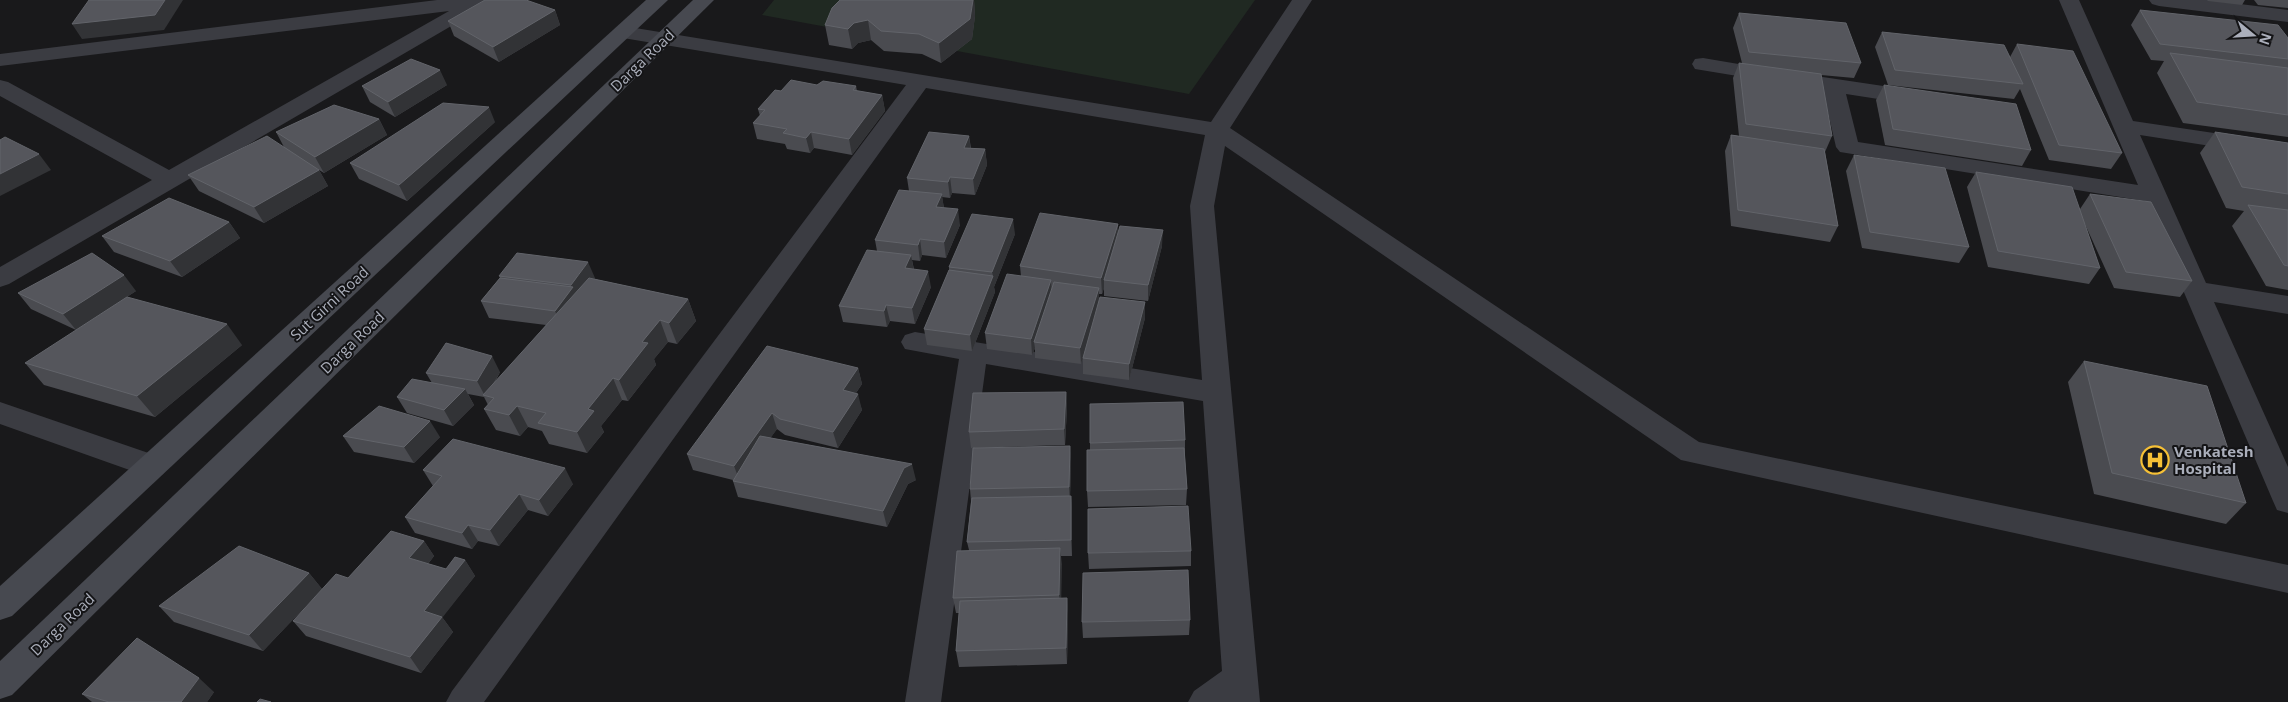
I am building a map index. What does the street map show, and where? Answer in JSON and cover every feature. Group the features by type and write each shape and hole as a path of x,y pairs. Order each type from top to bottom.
{"main road":[{"name":"Sut Girni Road","path":"0,606 658,0"},
{"name":"Darga Road","path":"0,684 704,0"}],"street":[{"path":"0,60 481,0"},
{"path":"0,278 481,0"},
{"path":"1206,702 1241,690 1202,206 1217,130 1302,0"},
{"path":"2069,0 2288,501"},
{"path":"2159,0 2288,16"},
{"path":"623,32 1217,130 1691,452 2288,579"},
{"path":"1703,64 1833,86 1938,101"},
{"path":"464,702 920,81"},
{"path":"1833,86 1848,147 2154,195"},
{"path":"0,87 170,180"},
{"path":"2124,126 2288,151"},
{"path":"2196,290 2288,305"},
{"path":"915,342 1216,393"},
{"path":"923,702 974,352"},
{"path":"0,413 152,466"}],"shaded area":[{"path":"774,0 1255,0 1189,94 762,15"}],"building":[{"path":"89,0 165,0 155,15 72,24"},
{"path":"485,0 526,0 555,10 493,47 448,21"},
{"path":"840,0 973,0 970,19 939,43 919,34 881,31 868,20 854,23 848,29 825,25 832,8"},
{"path":"2140,10 2278,25 2288,38 2288,59 2160,44"},
{"path":"1739,13 1846,23 1861,63 1749,52"},
{"path":"1882,32 2004,45 2023,84 1895,70"},
{"path":"2017,44 2073,51 2122,153 2059,145"},
{"path":"2170,53 2288,68 2288,115 2197,102"},
{"path":"411,59 440,70 388,102 362,86"},
{"path":"1739,63 1821,74 1832,136 1746,124"},
{"path":"791,80 817,85 823,81 856,86 853,90 882,95 849,139 811,132 806,138 783,133 787,129 753,123 765,110 758,109 775,90 781,91"},
{"path":"1884,85 2016,104 2031,150 1893,129"},
{"path":"443,103 489,107 399,185 350,163"},
{"path":"334,105 379,119 315,157 276,132"},
{"path":"929,132 969,136 964,148 985,149 973,179 950,177 948,182 907,178"},
{"path":"2215,132 2288,143 2288,194 2242,187"},
{"path":"1731,135 1824,149 1838,226 1738,210"},
{"path":"267,136 319,170 254,207 188,175"},
{"path":"5,137 39,154 0,174 0,140"},
{"path":"1854,155 1945,168 1969,247 1870,232"},
{"path":"1976,172 2072,187 2100,268 1998,251"},
{"path":"899,190 942,194 936,207 958,209 944,242 920,239 918,245 875,240"},
{"path":"2090,194 2151,202 2192,281 2126,272"},
{"path":"169,198 229,222 170,261 102,236"},
{"path":"2248,205 2288,210 2288,266 2284,265"},
{"path":"1040,213 1118,224 1101,278 1020,266"},
{"path":"972,214 1013,219 992,272 949,267"},
{"path":"1120,226 1163,230 1148,285 1104,280"},
{"path":"867,250 911,255 905,268 928,271 912,308 886,305 884,311 839,306"},
{"path":"92,253 124,275 63,314 18,293"},
{"path":"517,253 588,262 571,285 499,276"},
{"path":"949,270 993,276 970,335 924,329"},
{"path":"1007,274 1051,280 1031,339 985,333"},
{"path":"500,278 573,287 555,311 481,301"},
{"path":"589,278 688,299 669,323 660,320 642,342 648,343 619,380 613,378 588,409 594,411 577,432 538,423 546,413 517,406 509,415 484,409 494,398 483,395"},
{"path":"1054,282 1099,288 1080,348 1034,342"},
{"path":"127,297 227,324 137,396 25,363"},
{"path":"1100,297 1145,302 1129,364 1083,358"},
{"path":"446,343 492,356 477,381 426,373"},
{"path":"767,346 858,368 843,390 858,394 833,432 780,419 772,413 734,466 687,454"},
{"path":"2084,361 2207,386 2246,503 2112,473"},
{"path":"412,379 465,389 444,410 397,397"},
{"path":"1066,392 1064,429 969,432 973,393"},
{"path":"1183,402 1185,440 1090,443 1090,404"},
{"path":"379,406 430,421 404,447 343,436"},
{"path":"760,436 912,464 904,468 883,511 733,481"},
{"path":"453,439 565,468 539,500 519,494 490,530 468,525 462,533 405,517 442,476 423,470"},
{"path":"1070,446 1069,487 970,489 973,448"},
{"path":"1184,448 1187,489 1087,491 1087,450"},
{"path":"1071,496 1071,540 967,542 972,498"},
{"path":"1188,506 1191,551 1088,553 1088,509"},
{"path":"391,531 424,541 409,558 446,569 455,557 465,560 424,611 442,617 410,657 293,621 336,574 348,578"},
{"path":"239,546 309,573 249,635 159,606"},
{"path":"1060,548 1059,595 953,598 957,551"},
{"path":"1188,570 1190,620 1082,622 1083,573"},
{"path":"1067,598 1066,648 956,651 960,601"},
{"path":"137,638 199,678 181,702 109,702 82,694"},
{"path":"260,699 271,702 257,702"}],"place":[{"name":"Venkatesh Hospital","path":"2155,460"}]}
